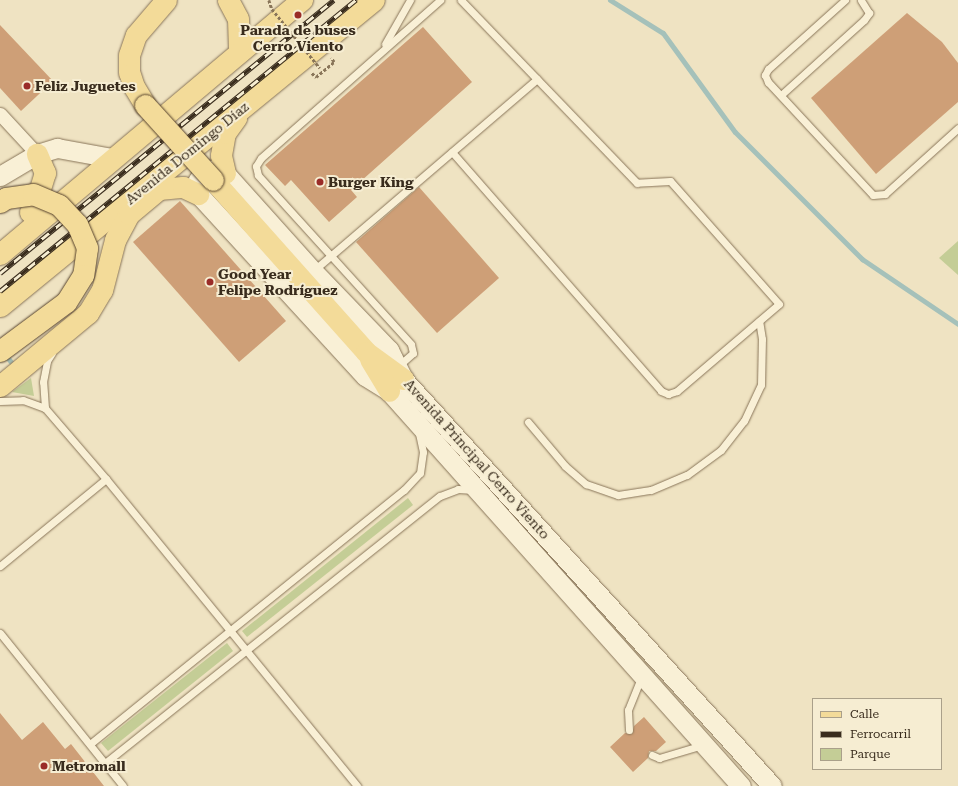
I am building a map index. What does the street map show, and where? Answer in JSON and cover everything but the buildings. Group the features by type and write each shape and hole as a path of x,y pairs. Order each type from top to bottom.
{"main road":[{"path":"166,0 136,35 129,55 129,72 134,87 145,105 212,182 366,352 396,379"},
{"path":"228,0 234,7 238,19 239,52"},
{"path":"0,253 302,0"},
{"name":"Avenida Domingo Díaz","path":"0,306 374,0"},
{"path":"0,386 61,338 88,313 102,290 115,240 129,214 225,133 244,106"},
{"path":"212,182 221,155 225,133"},
{"path":"0,253 34,205 45,173 37,154"},
{"path":"159,189 212,182"},
{"path":"0,202 6,198 34,194 59,205 77,224 87,248 84,275 66,302 0,351"}],"street":[{"path":"0,114 37,154"},
{"path":"0,176 37,154 57,148 112,158"},
{"name":"Avenida Principal Cerro Viento","path":"212,182 313,271 389,350 396,379 417,425 477,490 741,786"},
{"name":"Avenida Principal Cerro Viento","path":"212,182 364,376 396,379 772,786"}],"lane":[{"path":"380,52 410,0"},
{"path":"396,379 413,353 413,348 258,176 256,166 261,158 440,0"},
{"path":"452,152 661,391 668,394 677,391 779,304 670,181 637,183 461,0"},
{"path":"845,0 768,69 765,75 781,95 873,194 885,194 958,128"},
{"path":"781,95 864,20 869,13 861,0"},
{"path":"313,271 537,79"},
{"path":"528,422 565,466 586,484 618,495 651,490 687,476 721,450 744,421 761,385 762,339 759,321"},
{"path":"45,408 43,382 47,361 61,338"},
{"path":"0,401 23,400 45,408 232,631 357,786"},
{"path":"90,744 232,631 404,490 420,473 423,452 417,425"},
{"path":"0,566 106,479"},
{"path":"105,763 440,496 458,489 477,490"},
{"path":"0,633 123,786"},
{"path":"630,730 628,710 642,675"},
{"path":"652,755 659,758 703,745"}],"path":[{"path":"269,0 272,10 320,68 331,58 334,62 320,73"}],"green space":[{"path":"958,241 958,275 939,258"},
{"path":"31,378 34,396 12,392"},
{"path":"408,498 413,505 247,637 242,631"},
{"path":"227,643 233,651 108,751 101,743"}],"waterway":[{"path":"610,0 663,33 735,132 862,259 958,324"},
{"path":"4,353 15,367"}],"railway":[{"path":"0,273 333,0"},
{"path":"0,291 356,0"}],"place":[{"name":"Parada de buses Cerro Viento","path":"298,15"},
{"name":"Feliz Juguetes","path":"27,86"},
{"name":"Burger King","path":"320,182"},
{"name":"Good Year Felipe Rodríguez","path":"210,282"},
{"name":"Metromall","path":"44,766"}]}
